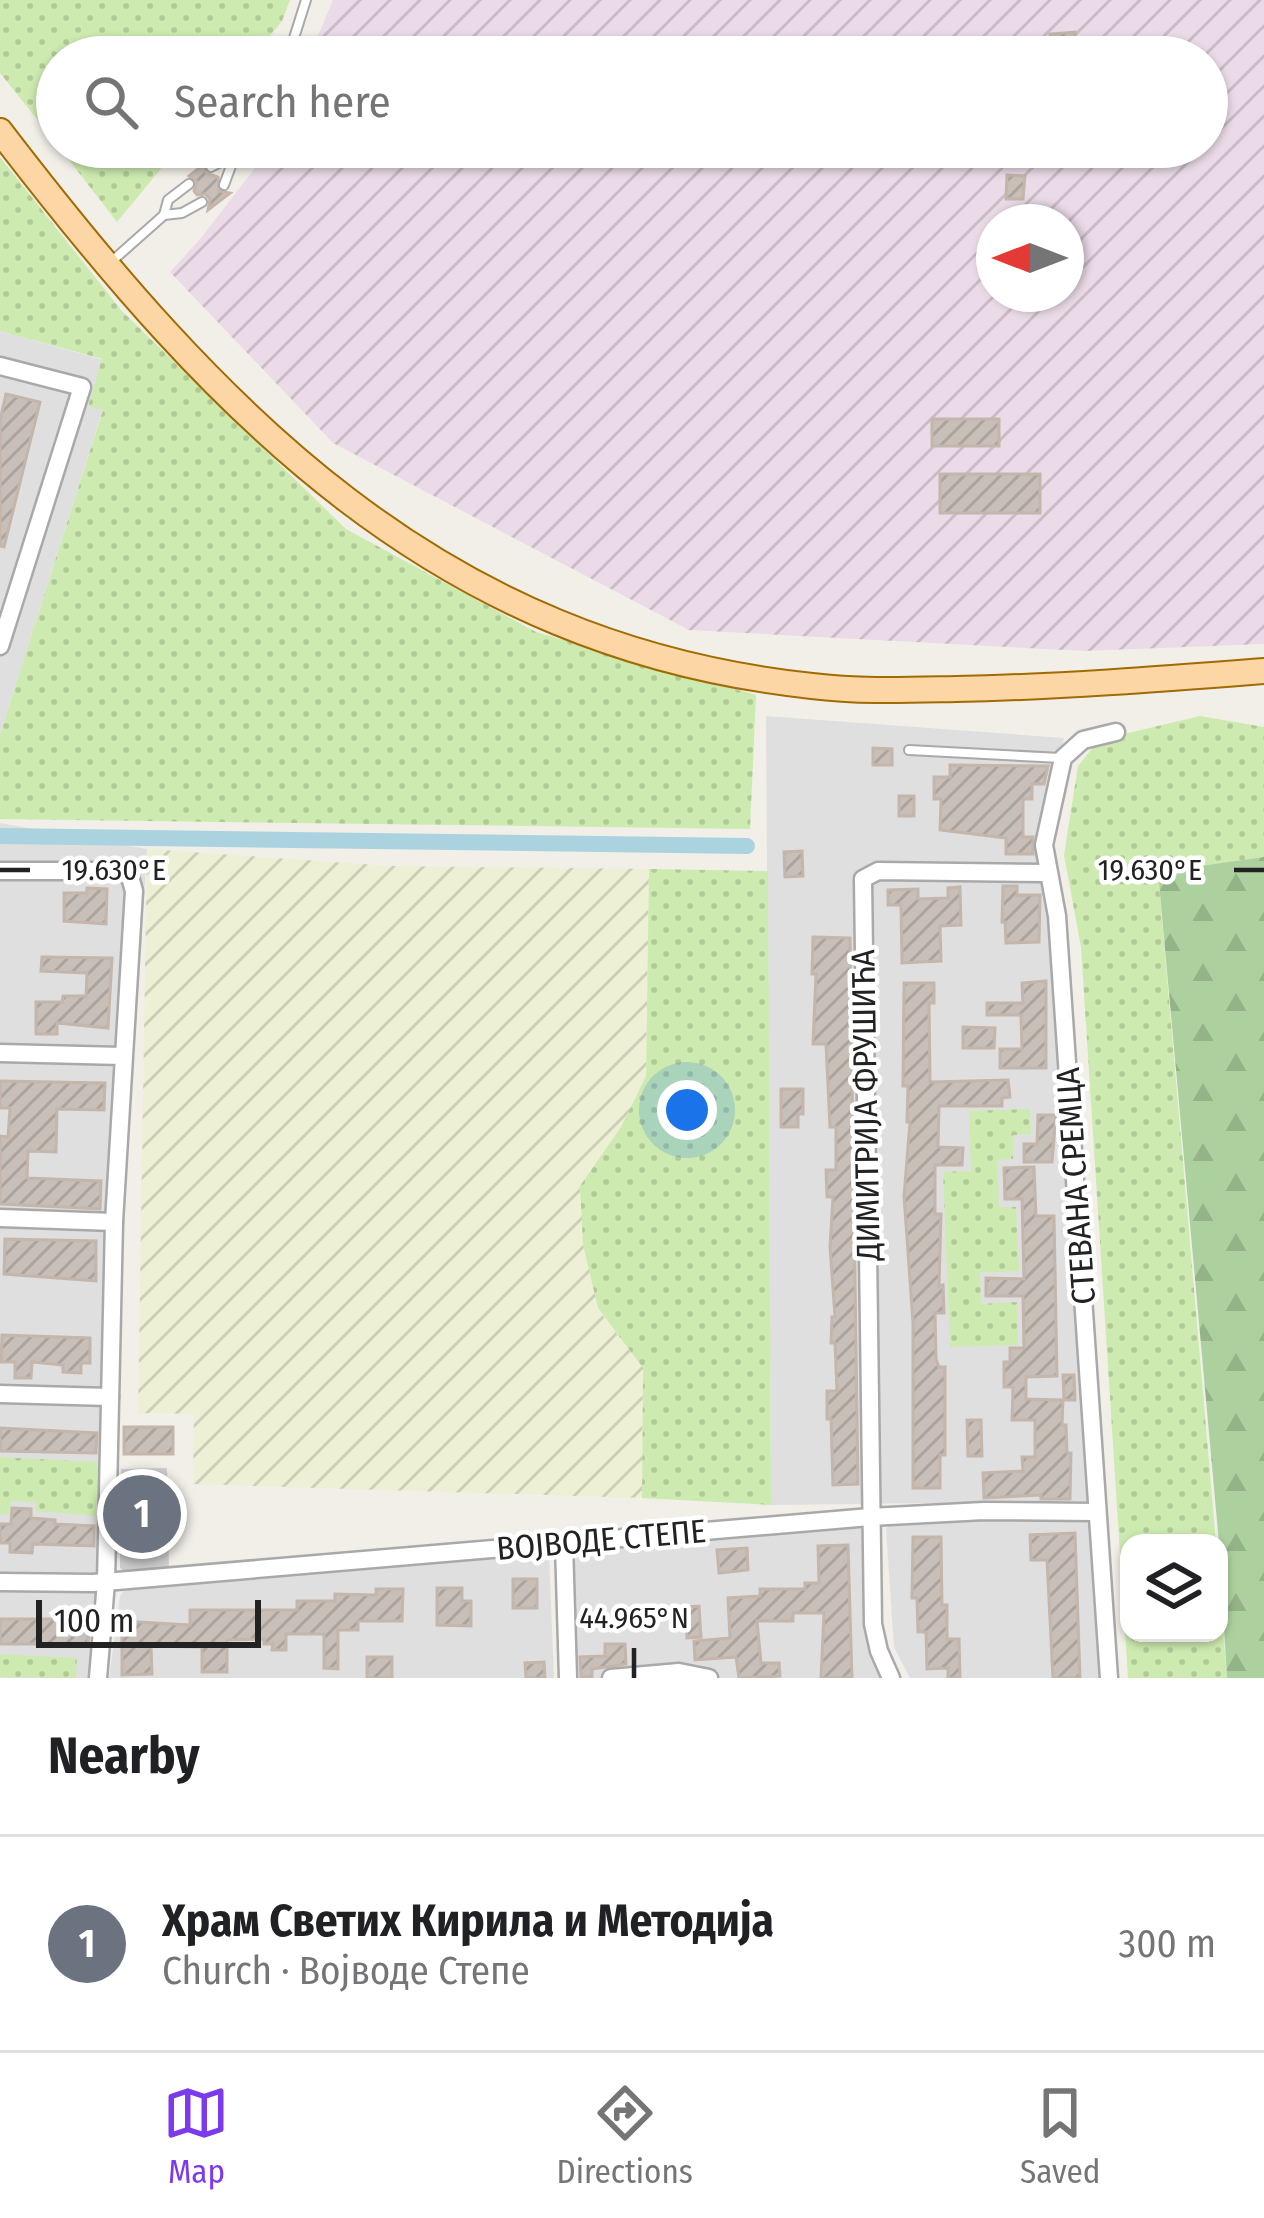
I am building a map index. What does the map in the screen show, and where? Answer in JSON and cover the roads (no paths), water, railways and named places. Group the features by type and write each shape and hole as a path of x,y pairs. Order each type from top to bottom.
{"main road":[{"path":"0,131 106,267 282,450 404,544 558,621 683,664 813,686 1004,688 1264,671"}],"street":[{"path":"0,365 82,388 0,646"},
{"path":"1063,758 1083,740 1116,732"},
{"name":"СТЕВАНА СРЕМЦА","path":"1063,758 1046,830 1047,873 1057,916 1109,1678"},
{"path":"0,871 120,871 130,877 134,891 114,1222 106,1582 98,1678"},
{"name":"ДИМИТРИЈА ФРУШИЋА","path":"870,1517 863,879 878,872 1047,873"},
{"path":"0,1053 122,1056"},
{"path":"0,1218 114,1222"},
{"path":"0,1394 110,1397"},
{"name":"ВОЈВОДЕ СТЕПЕ","path":"0,1582 106,1582 870,1517 1096,1512"},
{"path":"870,1517 873,1624 891,1678"},
{"path":"564,1544 568,1678"},
{"path":"611,1678 679,1672 710,1678"}],"lane":[{"path":"295,36 306,0"},
{"path":"224,185 230,168"},
{"path":"106,267 164,215 168,200 189,184"},
{"path":"164,215 182,213 202,202"},
{"path":"909,750 1063,758"}],"waterway":[{"path":"0,836 747,846"}],"place":[{"name":"Храм Светих Кирила и Методија","path":"142,1514"}]}
